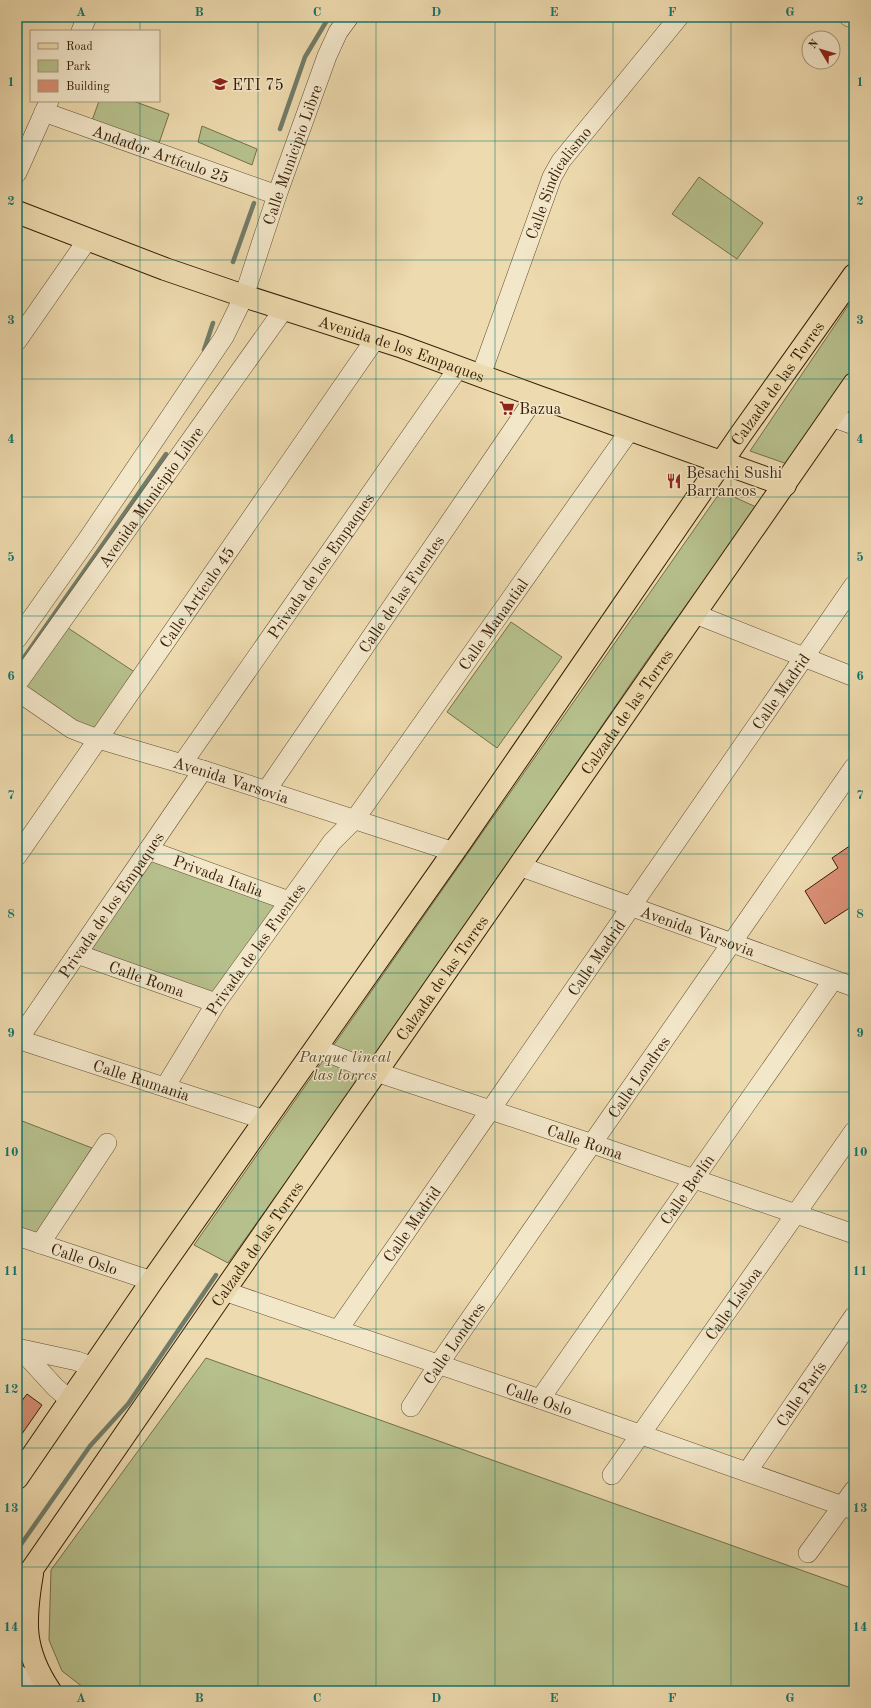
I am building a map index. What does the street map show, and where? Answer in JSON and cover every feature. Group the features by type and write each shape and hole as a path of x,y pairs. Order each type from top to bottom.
{"main road":[{"name":"Avenida de los Empaques","path":"17,212 88,240 244,296 376,338 785,485"},
{"name":"Calzada de las Torres","path":"17,1478 152,1281 454,852 722,462 854,275"},
{"name":"Calzada de las Torres","path":"17,1591 854,384"},
{"path":"32,1569 26,1609 28,1643 39,1675 50,1691"}],"street":[{"path":"81,30 87,17"},
{"name":"Calle Municipio Libre","path":"244,296 277,195 327,56 338,32 348,17"},
{"name":"Calle Sindicalismo","path":"481,375 552,177 560,161 679,17"},
{"path":"849,17 854,19"},
{"path":"17,173 47,107"},
{"name":"Andador Artículo 25","path":"47,107 277,195"},
{"path":"17,341 88,240"},
{"name":"Avenida Municipio Libre","path":"17,640 224,337 244,296"},
{"name":"Avenida Municipio Libre","path":"17,684 284,309"},
{"name":"Calle Artículo 45","path":"17,856 376,338"},
{"name":"Privada de los Empaques","path":"182,764 459,367"},
{"name":"Calle de las Fuentes","path":"266,791 536,396"},
{"path":"832,417 854,425"},
{"name":"Calle Manantial","path":"355,819 630,430"},
{"name":"Calle Madrid","path":"338,1330 854,585"},
{"path":"695,614 854,677"},
{"name":"Avenida Varsovia","path":"17,691 72,729 98,739 203,770 454,852"},
{"name":"Calle Londres","path":"411,1407 438,1365 854,767"},
{"name":"Privada de los Empaques","path":"18,1040 203,770"},
{"name":"Privada de las Fuentes","path":"165,1087 216,1003 332,842 355,819"},
{"name":"Privada Italia","path":"148,850 289,901"},
{"name":"Avenida Varsovia","path":"519,866 733,942 854,987"},
{"name":"Calle Roma","path":"77,954 216,1003"},
{"name":"Calle Berlín","path":"540,1399 833,980"},
{"name":"Calle Rumania","path":"18,1040 265,1120"},
{"name":"Calle Roma","path":"316,1048 376,1072 694,1178 854,1234"},
{"name":"Calle Lisboa","path":"612,1476 854,1131"},
{"path":"40,1244 107,1143"},
{"name":"Calle Oslo","path":"17,1236 152,1281"},
{"name":"Calle Oslo","path":"224,1291 540,1399 848,1508"},
{"name":"Calle París","path":"747,1472 854,1316"},
{"path":"19,1349 77,1361 93,1367"},
{"path":"19,1349 55,1387 70,1400"},
{"path":"808,1553 848,1508 854,1490"},
{"path":"17,1674 40,1691"}],"green space":[{"path":"99,102 136,102 169,114 156,152 89,129"},
{"path":"202,126 257,149 252,165 198,142"},
{"path":"699,177 763,223 737,259 672,214"},
{"path":"854,297 854,372 790,465 750,451"},
{"name":"Parque lineal las torres","path":"721,491 756,507 645,663 363,1074 228,1263 194,1245"},
{"path":"511,622 562,657 497,748 447,712"},
{"path":"65,626 136,673 95,732 21,689"},
{"path":"147,856 279,905 214,996 84,946"},
{"path":"17,1119 92,1148 35,1235 17,1229"},
{"path":"206,1358 854,1589 854,1691 88,1691 62,1671 49,1640 51,1570"}],"building":[{"path":"854,843 854,905 825,924 805,891 838,868 832,858"},
{"path":"27,1394 42,1405 17,1441 17,1407"}],"waterway":[{"path":"280,129 305,57 329,17"},
{"path":"233,262 254,203"},
{"path":"204,350 213,323"},
{"path":"18,666 166,454"},
{"path":"17,1550 90,1446 128,1404 216,1275"}],"place":[{"name":"ETI 75","path":"220,84"},
{"name":"Bazua","path":"507,408"},
{"name":"Besachi Sushi Barrancos","path":"674,481"}]}
